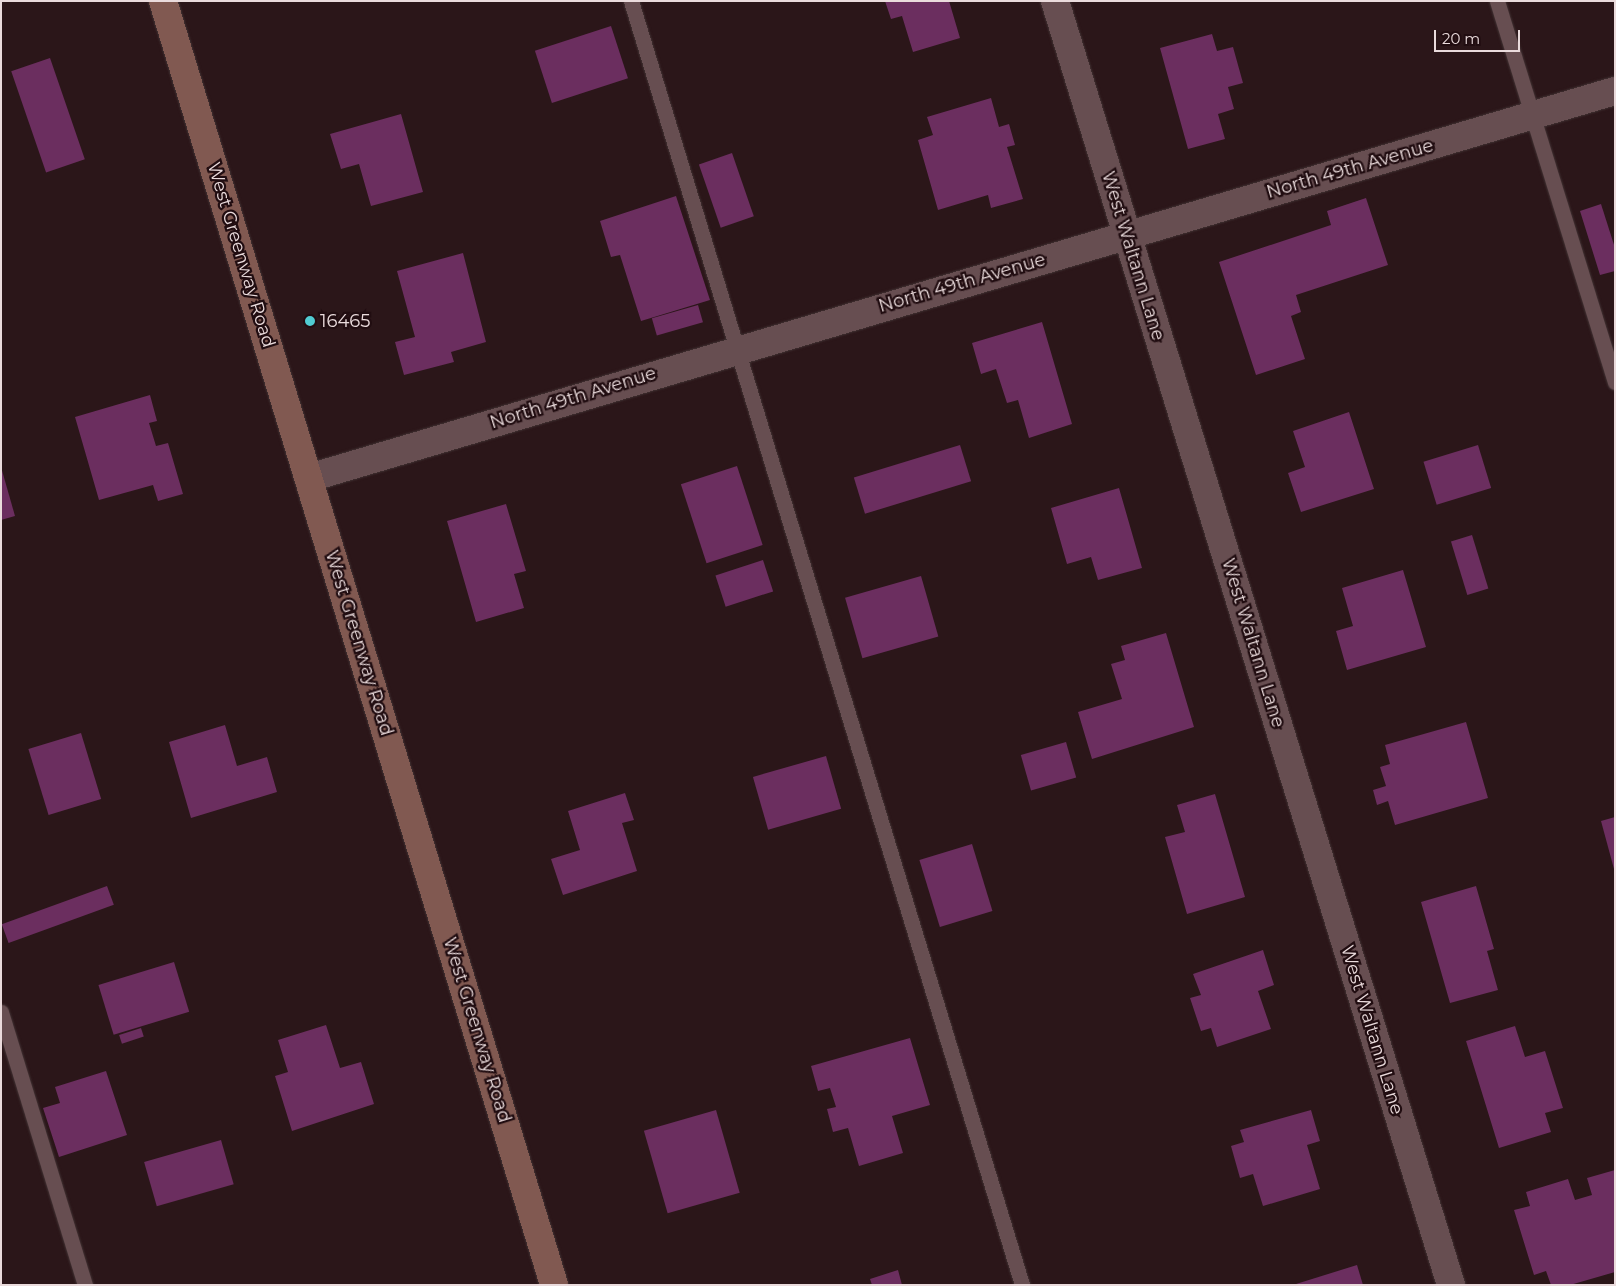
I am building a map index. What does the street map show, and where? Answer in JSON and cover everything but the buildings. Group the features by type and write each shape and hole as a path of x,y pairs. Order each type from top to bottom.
{"main road":[{"name":"West Greenway Road","path":"162,1 554,1285"}],"street":[{"name":"West Waltann Lane","path":"1055,1 1451,1285"},
{"name":"North 49th Avenue","path":"309,478 737,349 1615,90"}],"lane":[{"path":"631,1 1022,1285"},
{"path":"1497,1 1615,382"},
{"path":"1,1012 85,1285"}],"place":[{"name":"16465","path":"310,321"}]}
